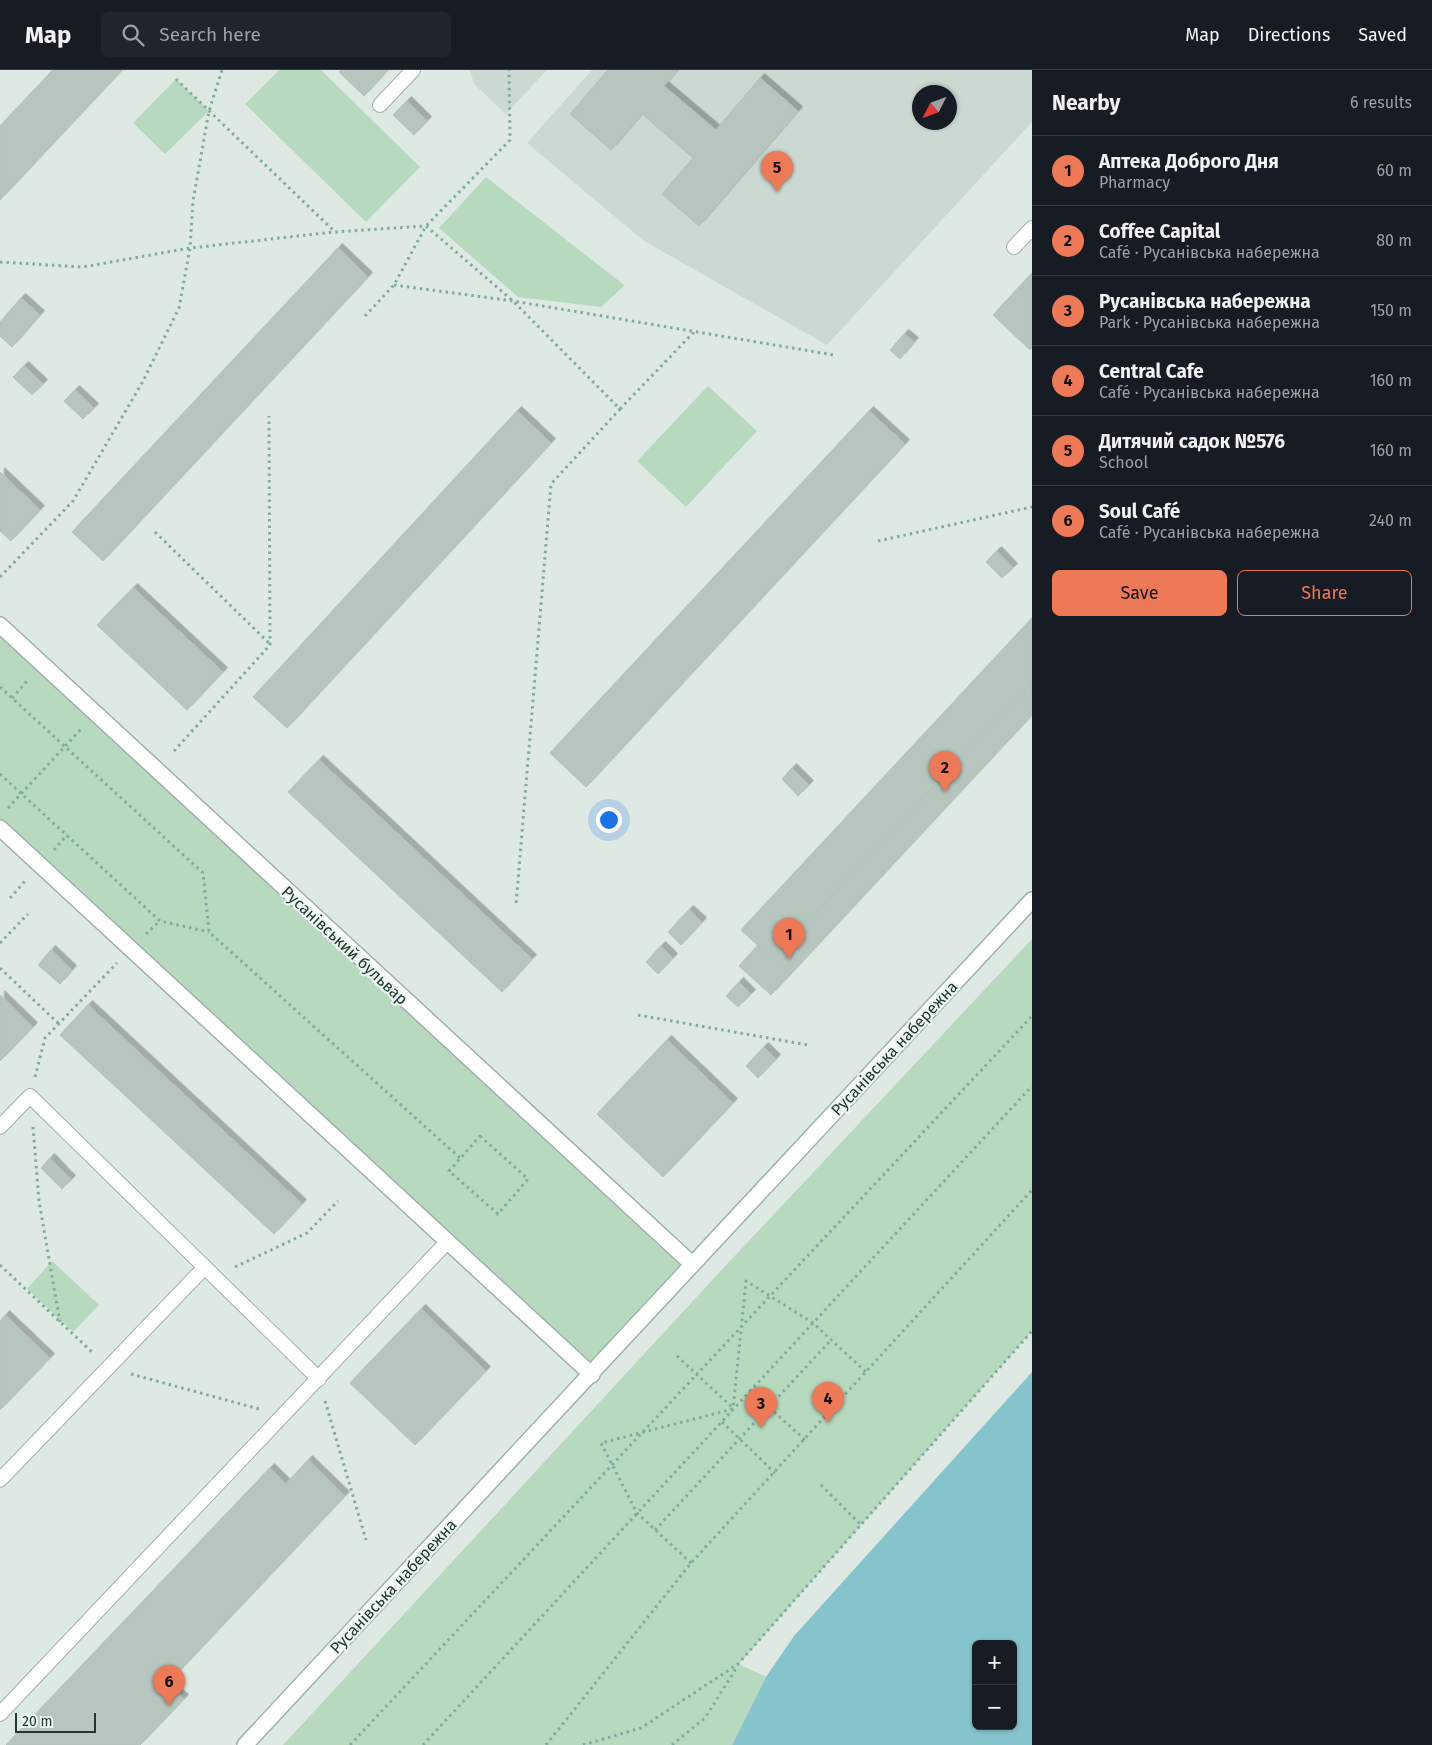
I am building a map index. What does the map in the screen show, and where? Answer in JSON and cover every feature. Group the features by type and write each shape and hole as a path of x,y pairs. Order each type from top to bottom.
{"street":[{"name":"Русанівський бульвар","path":"0,625 692,1264"},
{"path":"0,828 592,1374"},
{"name":"Русанівська набережна","path":"245,1745 1032,900"}],"lane":[{"path":"380,105 413,70"},
{"path":"1014,247 1032,228"},
{"path":"0,1127 30,1096 319,1379"},
{"path":"0,1714 448,1241"},
{"path":"0,1480 210,1271"}],"path":[{"path":"0,578 72,501 142,382 179,308 190,248 193,201 210,111 222,70"},
{"path":"365,316 394,284 426,226 510,140 510,70"},
{"path":"176,78 334,232"},
{"path":"0,262 83,267 190,248 334,232 426,226 513,302 620,409"},
{"path":"394,284 834,355"},
{"path":"516,905 551,484 694,332"},
{"path":"174,751 270,645 269,416"},
{"path":"878,541 1032,507"},
{"path":"154,532 270,645"},
{"path":"0,687 204,873 209,932"},
{"path":"5,811 96,713"},
{"path":"0,774 160,921 209,932 460,1158"},
{"path":"0,943 28,914"},
{"path":"60,1322 38,1201 30,1096 45,1038 160,921"},
{"path":"0,968 59,1024"},
{"path":"638,1015 808,1044"},
{"path":"350,1745 611,1463 1032,1016"},
{"path":"423,1745 1032,1086"},
{"path":"480,1136 528,1179 498,1214 449,1171 460,1158 480,1136"},
{"path":"546,1745 691,1563 867,1373 1032,1190"},
{"path":"210,1271 307,1233 338,1201"},
{"path":"734,1409 746,1281 813,1324 867,1373"},
{"path":"672,1745 705,1718 738,1664 1032,1331"},
{"path":"655,1530 831,1340"},
{"path":"677,1356 734,1409"},
{"path":"319,1379 366,1540"},
{"path":"750,1390 805,1440"},
{"path":"691,1563 637,1514 601,1443 734,1409"},
{"path":"722,1422 775,1473"},
{"path":"821,1485 861,1525"},
{"path":"583,1745 641,1728 738,1664"}],"shaded area":[{"path":"469,70 547,70 506,114 475,85"},
{"path":"592,70 1032,70 1032,122 827,345 644,241 527,143"}],"green space":[{"path":"279,70 321,70 420,167 366,222 245,104"},
{"path":"176,79 209,111 165,154 133,123"},
{"path":"486,177 624,286 601,307 518,297 439,228"},
{"path":"708,386 757,431 686,507 637,461"},
{"path":"0,626 692,1264 592,1375 0,828"},
{"path":"1032,939 1032,1331 739,1664 766,1677 732,1745 283,1745 716,1276"},
{"path":"52,1261 99,1305 73,1332 27,1289"}],"water":[{"path":"1032,1372 1032,1745 732,1745 766,1677 794,1636"}],"building":[{"path":"53,70 122,70 0,200 0,126"},
{"path":"341,70 388,70 364,96 339,72"},
{"path":"608,70 678,70 664,86 716,130 760,78 798,111 699,226 662,194 693,158 642,114 611,150 570,114"},
{"path":"407,101 427,121 414,135 393,115"},
{"path":"338,248 368,277 103,561 72,532"},
{"path":"1032,273 1032,348 1030,350 993,315"},
{"path":"21,298 40,315 12,347 0,336 0,322"},
{"path":"904,334 914,342 900,359 890,350"},
{"path":"24,366 43,384 32,395 13,377"},
{"path":"75,390 94,408 83,419 64,401"},
{"path":"517,411 551,443 287,728 253,697"},
{"path":"869,411 905,444 586,787 550,753"},
{"path":"0,472 40,510 11,541 0,531"},
{"path":"997,551 1013,568 1002,578 986,562"},
{"path":"133,588 223,672 187,710 97,625"},
{"path":"1032,618 1032,681 773,959 741,930"},
{"path":"1032,681 1032,715 771,995 739,966 758,945 773,959"},
{"path":"319,760 532,959 502,992 288,792"},
{"path":"792,768 809,785 798,796 782,779"},
{"path":"689,910 702,922 681,945 668,932"},
{"path":"661,946 673,958 658,974 646,962"},
{"path":"51,950 72,970 60,984 38,965"},
{"path":"739,982 751,994 738,1007 726,996"},
{"path":"0,995 33,1027 0,1061"},
{"path":"88,1005 302,1204 274,1234 60,1035"},
{"path":"667,1040 733,1103 663,1177 597,1114"},
{"path":"764,1047 776,1059 758,1078 746,1066"},
{"path":"50,1158 71,1180 62,1189 41,1168"},
{"path":"421,1309 486,1371 415,1445 350,1383"},
{"path":"5,1315 50,1358 0,1410 0,1321"},
{"path":"308,1460 345,1496 167,1684 184,1699 140,1745 6,1745 270,1468 286,1484"}],"place":[{"name":"Дитячий садок №576","path":"777,192"},
{"name":"Coffee Capital","path":"945,792"},
{"name":"Аптека Доброго Дня","path":"789,959"},
{"name":"Central Cafe","path":"828,1423"},
{"name":"Русанівська набережна","path":"761,1428"},
{"name":"Soul Café","path":"169,1706"}]}
